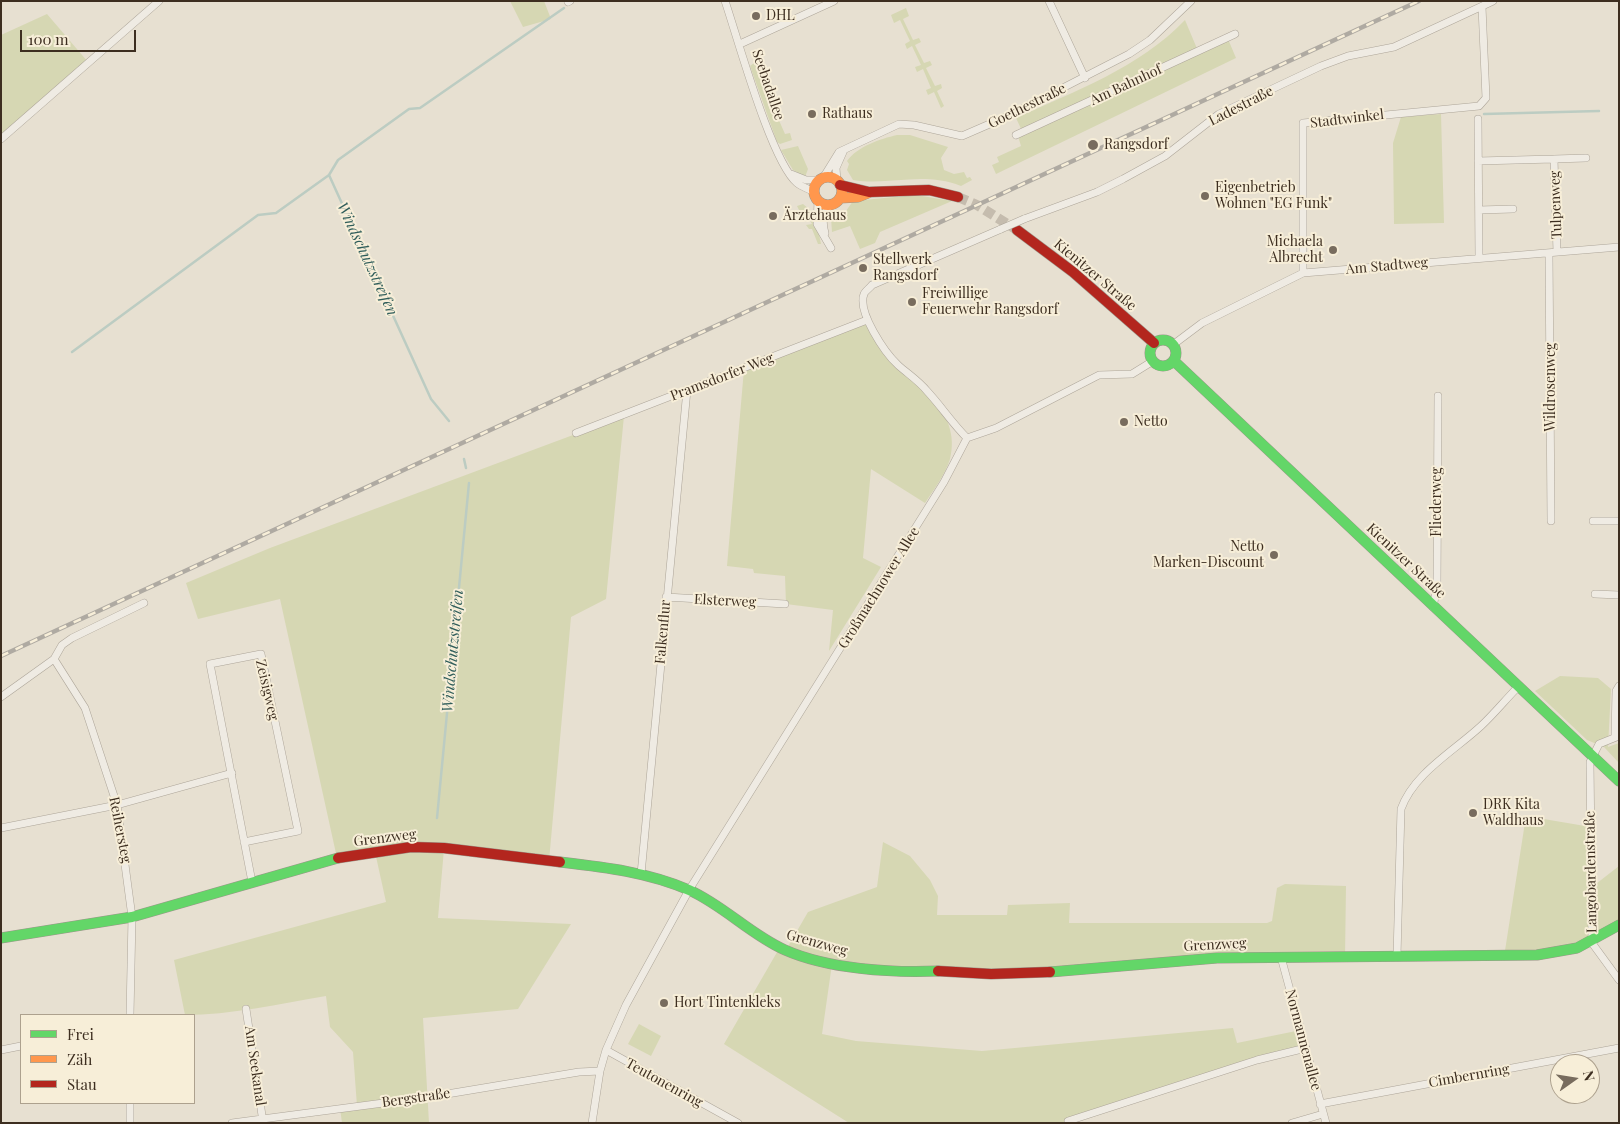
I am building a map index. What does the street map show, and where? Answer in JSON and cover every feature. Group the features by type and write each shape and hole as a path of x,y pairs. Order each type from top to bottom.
{"street":[{"path":"1,140 159,1"},
{"name":"Seebadallee","path":"725,1 761,111 776,150 798,184 824,204 830,204"},
{"path":"740,44 834,1"},
{"path":"1049,1 1085,78"},
{"name":"Goethestraße","path":"821,179 835,156 899,124 914,125 953,134 967,134 1085,78 1150,40 1191,1"},
{"name":"Ladestraße","path":"867,320 863,304 864,294 872,285 1024,219 1097,192 1165,156 1219,114 1321,66 1348,56 1394,47 1493,1"},
{"name":"Stadtwinkel","path":"1303,273 1304,123 1479,106 1486,98 1482,7"},
{"name":"Am Bahnhof","path":"1016,135 1235,34"},
{"path":"1478,119 1479,258"},
{"path":"840,198 836,168 845,150"},
{"name":"Tulpenweg","path":"1478,161 1586,158"},
{"name":"Tulpenweg","path":"1553,252 1554,159"},
{"path":"790,174 806,180 830,178 839,183 869,192 929,190 958,197"},
{"path":"821,179 816,196 817,224 829,244 823,225 827,208 830,204 840,198 858,197 869,192"},
{"path":"1479,210 1513,209"},
{"name":"Kienitzer Straße","path":"1017,230 1073,272 1154,343"},
{"name":"Am Stadtweg","path":"1174,344 1202,323 1303,273 1619,247"},
{"name":"Wildrosenweg","path":"1551,521 1553,252"},
{"path":"867,320 897,364 929,392 953,424 968,438 996,428 1099,375 1132,374 1152,361"},
{"name":"Pramsdorfer Weg","path":"576,433 867,320"},
{"path":"1162,339 1174,344 1177,353 1174,361 1165,366 1158,365 1152,361 1150,350 1154,343 1162,339"},
{"name":"Kienitzer Straße","path":"1174,361 1619,781"},
{"name":"Falkenflur","path":"641,874 687,390"},
{"name":"Fliederweg","path":"1433,607 1437,587 1438,396"},
{"name":"Großmachnower Allee","path":"592,1123 600,1071 606,1050 626,1005 689,890 944,482 968,438"},
{"path":"1593,521 1619,521"},
{"path":"1595,594 1619,594"},
{"name":"Elsterweg","path":"666,597 784,604"},
{"path":"1,697 54,659 62,645 72,638 144,603"},
{"name":"Zeisigweg","path":"244,842 298,831 261,654 210,664 232,773 244,842 252,882"},
{"name":"Reihersteg","path":"54,659 85,708 117,805 132,917 130,1014"},
{"path":"1397,956 1400,809 1404,801 1428,771 1482,725 1519,686"},
{"path":"1592,756 1599,744 1617,736 1616,691 1619,686"},
{"name":"Langobardenstraße","path":"1592,756 1590,780 1592,943 1619,980"},
{"path":"1,828 117,805 232,773"},
{"name":"Grenzweg","path":"1,938 132,917 337,858 411,847 444,848 604,867 641,874 689,890 780,947 844,967 913,972 952,971 991,974 1090,970 1217,958 1504,957 1573,952 1592,943 1619,925"},
{"name":"Normannenallee","path":"1281,957 1326,1123"},
{"name":"Am Seekanal","path":"246,1009 263,1120"},
{"path":"1,1050 20,1046"},
{"path":"1068,1121 1257,1060 1306,1048"},
{"name":"Cimbernring","path":"1320,1104 1619,1048"},
{"name":"Teutonenring","path":"606,1050 722,1119 738,1123"},
{"name":"Bergstraße","path":"232,1123 430,1097 579,1072 600,1071"},
{"path":"130,1104 130,1123"},
{"path":"1292,1123 1323,1114"}],"green space":[{"path":"510,1 544,1 551,19 523,27"},
{"path":"906,8 909,16 903,19 913,40 919,38 921,42 915,45 924,63 930,61 932,65 926,68 935,86 941,84 942,88 937,91 944,106 941,108 934,92 928,95 926,90 931,88 923,69 917,72 915,67 921,65 912,46 907,49 905,44 910,41 900,20 894,23 891,15"},
{"path":"47,14 88,62 1,139 1,35"},
{"path":"1185,20 1198,51 1228,39 1236,58 996,174 992,165 999,162 997,157 1021,146 1018,136 1023,133 1016,118 1083,88 1127,65 1167,37"},
{"path":"754,63 759,63 768,83 763,84 785,134 790,133 792,140 780,144 777,142 750,66"},
{"path":"1441,114 1444,223 1394,224 1393,143 1401,117"},
{"path":"897,135 910,135 948,147 941,158 944,170 954,174 964,172 967,178 970,177 972,180 961,186 947,182 919,179 853,180 847,170 849,164 847,161 857,151 870,144"},
{"path":"798,146 808,169 805,177 793,170 781,150"},
{"path":"916,195 952,201 880,232 875,243 860,249 850,226 832,232 831,218 846,211 853,201"},
{"path":"803,204 815,214 821,244 818,244 812,229 809,229 806,225 812,224 805,211 800,212 797,206"},
{"path":"867,320 881,343 932,396 942,410 949,425 952,442 948,465 925,503 871,469 863,558 881,567 829,651 833,610 786,604 785,576 754,573 753,569 727,566 744,369"},
{"path":"624,416 606,599 571,617 549,861 444,849 438,918 571,924 518,1009 423,1018 429,1123 342,1123 340,1108 357,1106 353,1052 330,1027 326,996 237,1011 202,1015 185,1014 174,960 386,902 375,852 337,858 280,599 198,619 186,583 270,548"},
{"path":"1560,676 1598,678 1611,689 1608,747 1619,743 1619,763 1604,747 1587,740 1535,691"},
{"path":"1526,816 1591,827 1592,887 1619,866 1619,925 1592,943 1504,957"},
{"path":"883,842 910,856 930,880 938,896 937,915 1007,915 1008,905 1070,903 1069,923 1267,923 1272,921 1277,888 1285,884 1346,886 1345,958 1281,957 991,974 832,964 822,1034 856,1041 982,1051 1233,1028 1237,1043 1301,1030 1306,1048 1063,1123 849,1123 724,1044 780,947 786,950 808,912 877,887"},
{"path":"639,1024 661,1036 651,1056 628,1044"}],"waterway":[{"path":"72,352 258,215 276,213 329,175 338,160 409,109 420,108 564,8"},
{"path":"1484,114 1599,111"},
{"name":"Windschutzstreifen","path":"329,175 431,399 449,421"},
{"name":"Windschutzstreifen","path":"464,459 466,468"},
{"name":"Windschutzstreifen","path":"437,818 469,483"}],"tunnel":[{"path":"958,197 977,205 1017,230"}],"railway":[{"path":"1,656 1419,1"}],"traffic: fast":[{"path":"1163,340 1173,343 1176,353 1173,363 1163,366 1153,363 1150,353 1153,343 1163,340"},
{"path":"1174,361 1619,781"},
{"path":"1,938 132,917 338,858"},
{"path":"560,862 625,871 658,879 689,890 714,904 773,944 820,962 880,970 938,971"},
{"path":"1050,972 1217,958 1537,955 1577,948 1619,925"}],"traffic: slow":[{"path":"828,177 838,181 842,191 838,201 828,205 818,201 814,191 818,181 828,177"},
{"path":"840,198 858,197 868,193"}],"traffic: jam":[{"path":"840,185 869,192 929,190 958,197"},
{"path":"1017,230 1073,272 1154,343"},
{"path":"338,858 411,847 444,848 560,862"},
{"path":"938,971 991,974 1050,972"}],"place":[{"name":"DHL","path":"756,16"},
{"name":"Rathaus","path":"812,114"},
{"name":"Rangsdorf","path":"1093,145"},
{"name":"Eigenbetrieb Wohnen \"EG Funk\"","path":"1205,196"},
{"name":"Ärztehaus","path":"773,216"},
{"name":"Michaela Albrecht","path":"1333,250"},
{"name":"Stellwerk Rangsdorf","path":"863,268"},
{"name":"Freiwillige Feuerwehr Rangsdorf","path":"912,302"},
{"name":"Netto","path":"1124,422"},
{"name":"Netto Marken-Discount","path":"1274,555"},
{"name":"DRK Kita Waldhaus","path":"1473,813"},
{"name":"Hort Tintenkleks","path":"664,1003"}]}
